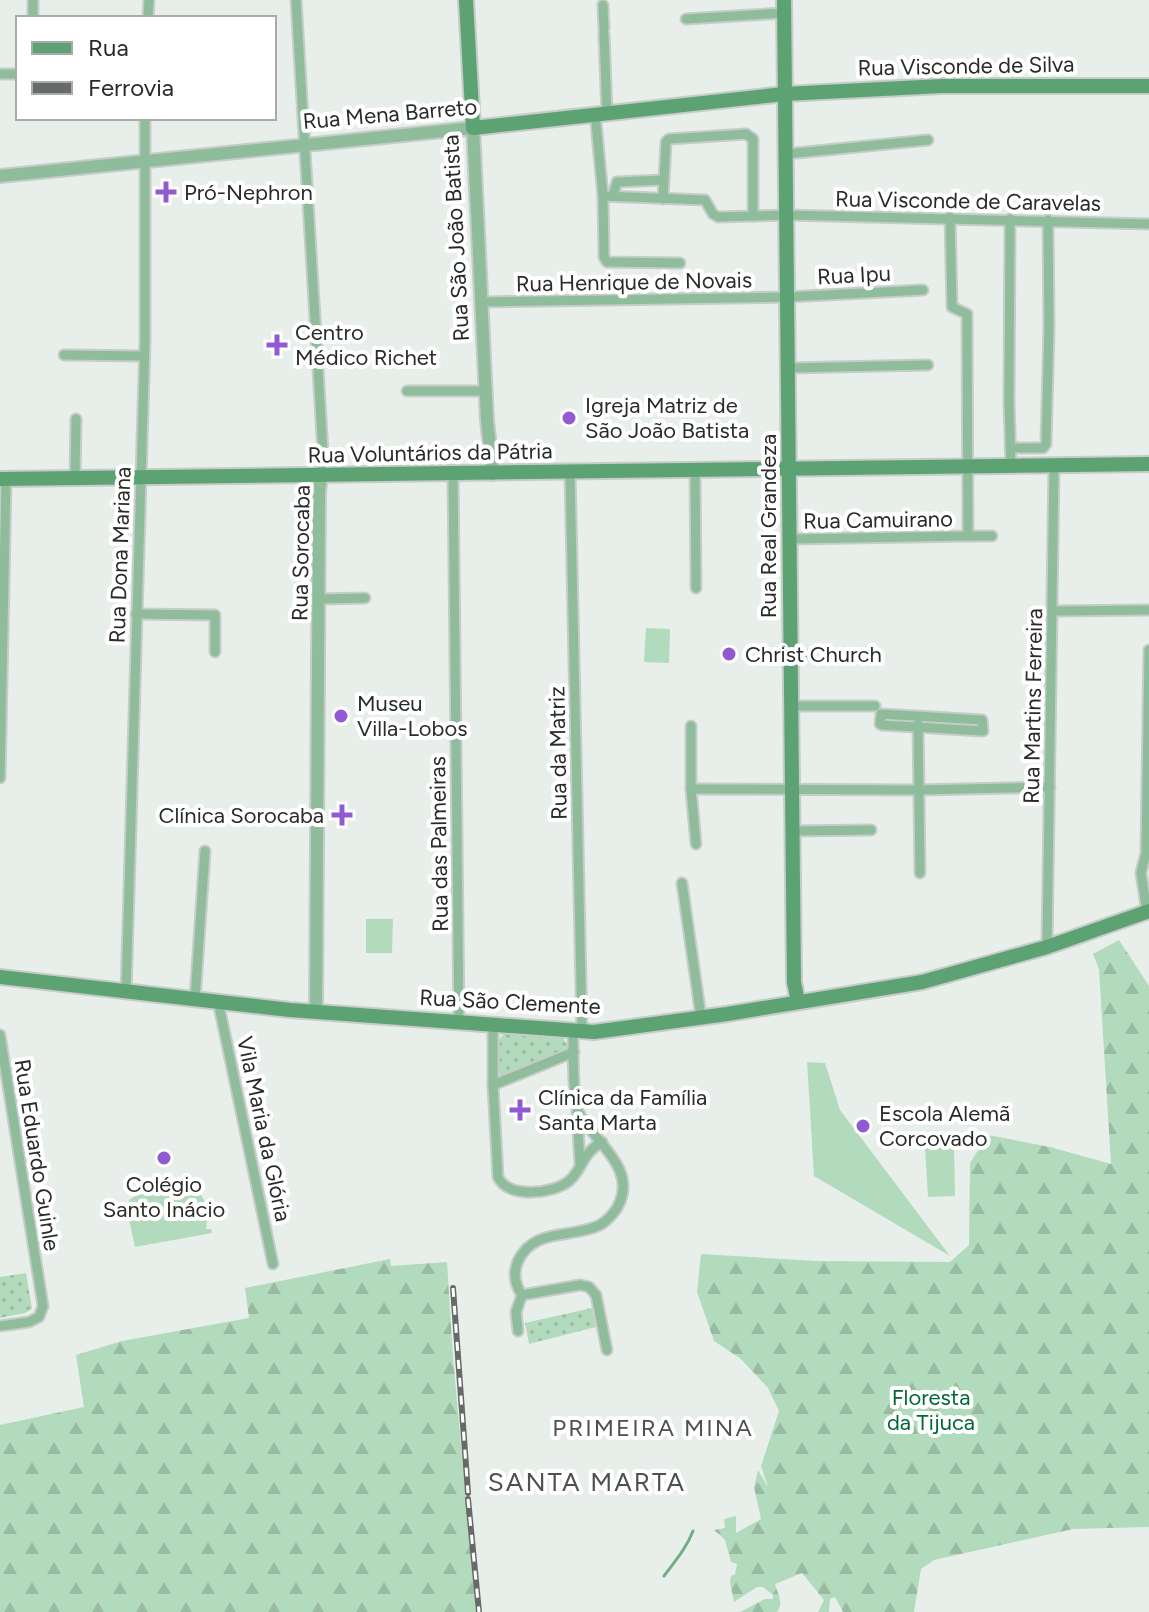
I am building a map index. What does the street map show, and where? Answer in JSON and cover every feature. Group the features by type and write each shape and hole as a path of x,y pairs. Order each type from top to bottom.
{"main road":[{"name":"Rua São João Batista","path":"466,0 473,128"},
{"name":"Rua Real Grandeza","path":"784,6 790,539 790,706 785,789 791,831 794,982 798,1002"},
{"name":"Rua Visconde de Silva","path":"784,94 942,86 1149,86"},
{"name":"Rua Mena Barreto","path":"473,128 602,118 784,94"},
{"name":"Rua Voluntários da Pátria","path":"3,479 1149,464"},
{"name":"Rua São Clemente","path":"0,977 316,1012 578,1031 701,1017 922,982 1047,947 1148,911"}],"street":[{"name":"Rua Sorocaba","path":"296,0 323,453 319,492 316,1012"},
{"path":"603,5 602,118 608,196 604,257 607,262 680,263"},
{"path":"686,19 784,6"},
{"name":"Rua Dona Mariana","path":"126,993 144,356 145,120"},
{"name":"Rua Mena Barreto","path":"0,176 473,128"},
{"name":"Rua São João Batista","path":"473,128 493,474"},
{"path":"608,196 663,199 665,146 669,139 751,135 753,216"},
{"path":"786,154 928,140"},
{"path":"608,196 617,182 663,180"},
{"name":"Rua Visconde de Caravelas","path":"663,199 705,200 718,217 950,217 1149,224"},
{"name":"Rua Camuirano","path":"950,217 952,307 967,314 968,536"},
{"path":"1010,219 1011,466"},
{"path":"1010,448 1043,448 1046,444 1051,220"},
{"path":"1051,220 1054,367"},
{"name":"Rua Ipu","path":"787,297 923,290"},
{"name":"Rua Henrique de Novais","path":"481,302 787,297"},
{"path":"64,355 144,356"},
{"path":"788,368 928,365"},
{"path":"407,391 486,391"},
{"path":"75,478 76,419"},
{"name":"Rua Martins Ferreira","path":"1047,947 1054,466"},
{"path":"695,471 696,588"},
{"name":"Rua da Matriz","path":"570,473 578,1031 574,1052 580,1164"},
{"name":"Rua das Palmeiras","path":"453,474 459,1022"},
{"path":"0,778 3,479"},
{"name":"Rua Camuirano","path":"790,539 992,536"},
{"path":"320,599 365,598"},
{"path":"1053,611 1149,610"},
{"path":"136,614 215,615 215,652"},
{"path":"1148,911 1141,873 1148,858 1149,650"},
{"path":"790,656 810,655"},
{"path":"790,706 875,706"},
{"path":"880,715 982,720 983,731 918,727 881,725 880,715"},
{"path":"918,716 920,873"},
{"path":"691,726 691,789 696,844"},
{"path":"691,789 1050,787"},
{"path":"791,831 871,830"},
{"path":"195,999 205,851"},
{"path":"682,883 701,1017"},
{"name":"Vila Maria da Glória","path":"218,1001 273,1264"},
{"path":"493,1025 498,1177 506,1188 514,1192 530,1192 564,1184 572,1178 591,1149 602,1142"},
{"name":"Rua Eduardo Guinle","path":"0,1035 43,1306 39,1317 29,1322 0,1326"},
{"path":"493,1085 574,1052"},
{"path":"518,1331 515,1317 522,1295 516,1285 515,1269 523,1253 533,1242 600,1225 616,1210 623,1192 619,1168 577,1110"},
{"path":"522,1295 580,1285 589,1287 596,1295 607,1350"}],"green space":[{"path":"646,628 670,629 669,663 644,662"},
{"path":"366,919 393,919 392,953 366,953"},
{"name":"Floresta da Tijuca","path":"1119,940 1149,986 1149,1527 1073,1529 934,1560 921,1569 914,1612 843,1612 835,1597 830,1599 829,1612 818,1612 824,1600 802,1573 775,1584 780,1602 777,1612 740,1612 765,1599 773,1599 773,1595 763,1587 757,1587 734,1602 730,1582 737,1564 731,1562 725,1540 714,1530 725,1528 724,1519 736,1516 736,1533 761,1519 754,1487 758,1470 768,1487 761,1466 779,1411 768,1388 741,1359 714,1341 697,1292 701,1254 815,1261 950,1262 969,1245 970,1163 988,1135 1050,1147 1111,1164 1099,969 1093,954"},
{"path":"505,1032 558,1036 569,1047 557,1055 502,1076 499,1073 498,1041"},
{"path":"807,1062 825,1063 840,1110 950,1256 814,1176"},
{"path":"954,1147 955,1196 928,1197 925,1148"},
{"path":"189,1186 203,1197 206,1229 211,1229 212,1233 135,1247 127,1210 129,1200 137,1195"},
{"path":"390,1259 391,1266 447,1262 476,1612 0,1612 0,1425 84,1407 76,1355 122,1341 249,1318 245,1288"},
{"path":"26,1273 32,1309 0,1318 0,1277"},
{"path":"592,1308 596,1327 529,1344 525,1323"}],"waterway":[{"path":"664,1576 693,1531"}],"railway":[{"path":"453,1288 468,1493"},
{"path":"468,1499 479,1612"}],"place":[{"name":"Pró-Nephron","path":"166,192"},
{"name":"Centro Médico Richet","path":"277,345"},
{"name":"Igreja Matriz de São João Batista","path":"569,418"},
{"name":"Christ Church","path":"729,654"},
{"name":"Museu Villa-Lobos","path":"341,716"},
{"name":"Clínica Sorocaba","path":"342,815"},
{"name":"Clínica da Família Santa Marta","path":"520,1110"},
{"name":"Escola Alemã Corcovado","path":"863,1126"},
{"name":"Colégio Santo Inácio","path":"164,1158"}],"district":[{"name":"PRIMEIRA MINA","path":"653,1427"},
{"name":"SANTA MARTA","path":"587,1482"}]}
